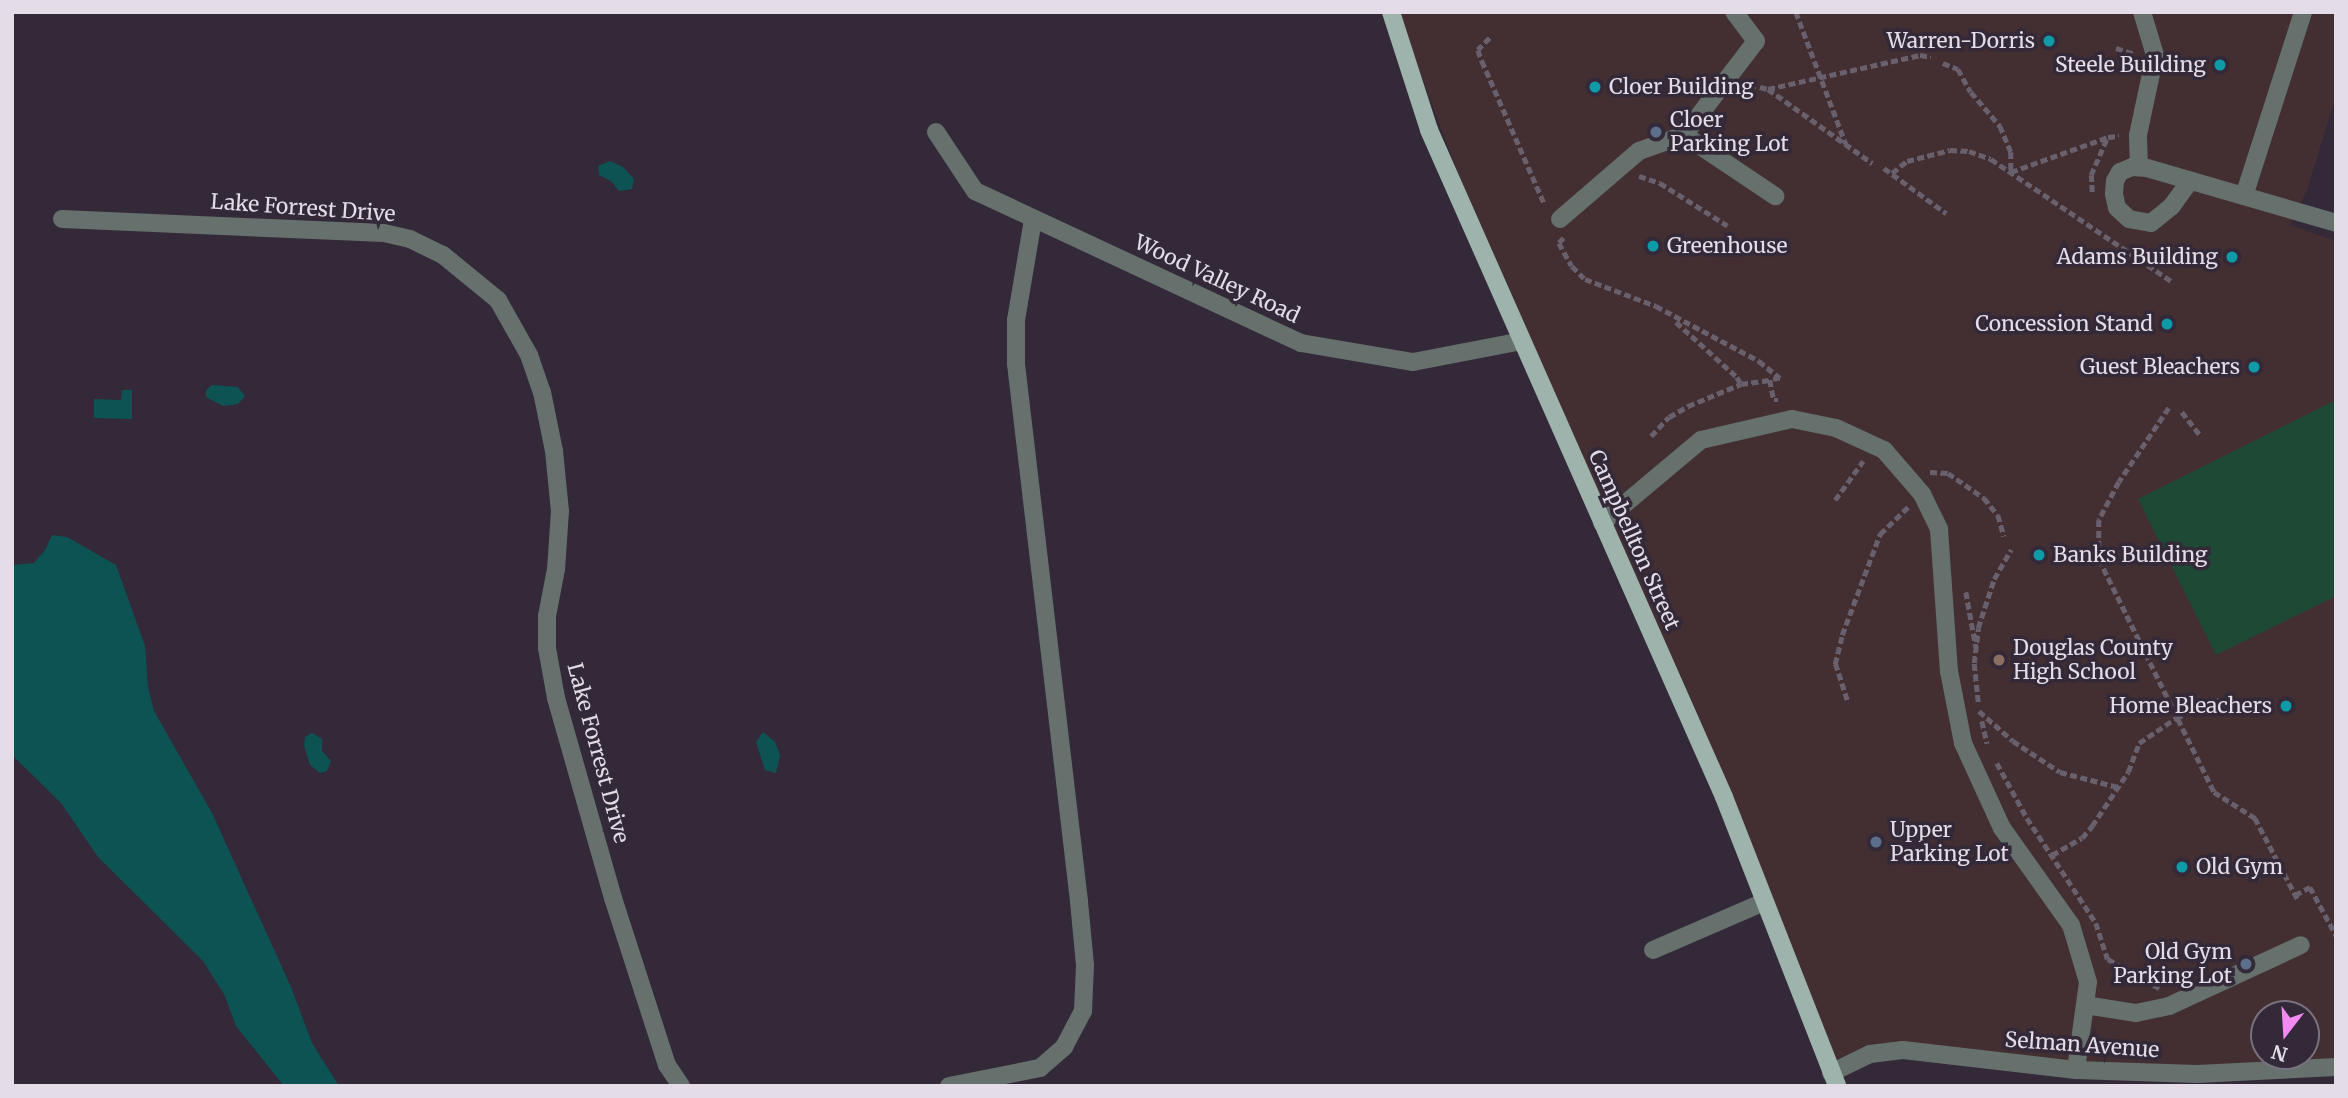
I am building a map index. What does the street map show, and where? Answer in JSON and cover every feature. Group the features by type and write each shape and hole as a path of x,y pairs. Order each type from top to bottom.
{"main road":[{"name":"Campbellton Street","path":"1391,12 1430,130 1724,797 1834,1079"}],"street":[{"path":"1559,221 1639,151 1685,135 1756,41 1734,12"},
{"path":"2140,167 2138,135 2155,55 2142,12"},
{"path":"2244,196 2303,12"},
{"name":"Wood Valley Road","path":"936,132 975,191 1301,343 1413,362 1522,341"},
{"path":"1685,135 1774,196"},
{"path":"2190,181 2161,217 2151,223 2129,219 2117,208 2115,181 2120,172 2140,167 2244,196 2336,223"},
{"name":"Lake Forrest Drive","path":"62,219 384,233 410,239 443,255 498,300 529,355 542,392 554,451 560,511 547,638 556,698 613,898 667,1065 681,1086"},
{"path":"950,1086 1040,1068 1064,1048 1083,1011 1085,965 1079,901 1016,364 1016,320 1033,219"},
{"path":"1602,523 1701,440 1792,419 1836,428 1884,450 1922,494 1939,528 1949,671 1964,743 2002,828 2060,906 2077,940 2088,982 2076,1070"},
{"path":"1653,950 1764,902"},
{"path":"2085,1005 2136,1013 2169,1006 2301,945"},
{"name":"Selman Avenue","path":"1834,1079 1870,1054 1903,1050 2076,1070 2197,1074 2336,1067"}],"path":[{"path":"1796,12 1847,145"},
{"path":"1490,38 1478,50 1559,221 1559,243 1572,266 1586,279 1656,306 1737,377 1741,384"},
{"path":"1768,89 1820,75 1920,55 1931,57"},
{"path":"1943,62 1958,69 1971,92 2000,126 2011,152 2011,172"},
{"path":"1749,83 1768,89 1872,163"},
{"path":"2011,172 2108,137 2138,135"},
{"path":"1892,173 1907,160 1950,150 1969,150 1991,159 2174,282"},
{"path":"1884,168 1946,213"},
{"path":"1636,175 1660,183 1728,226"},
{"path":"1651,436 1669,417 1688,406 1741,384 1780,378 1774,370 1667,314"},
{"path":"1770,380 1774,400 1783,400"},
{"path":"2169,408 2119,482 2099,520 2099,559 2214,792 2255,818 2297,897 2310,887 2336,935"},
{"path":"2182,412 2201,436"},
{"path":"1835,500 1864,460"},
{"path":"1847,700 1835,664 1858,586 1880,534 1935,482 1925,465"},
{"path":"1930,472 1948,473 1984,498 1998,515 2004,536"},
{"path":"1991,752 1979,711 1975,680 1976,647 1988,594 2011,550"},
{"path":"1966,588 1976,647"},
{"path":"2052,855 2082,838 2118,787 2135,758 2138,743 2176,719 2218,700"},
{"path":"1979,711 2013,741 2060,772 2118,787"},
{"path":"1995,759 2017,802 2096,923 2108,959 2163,990"}],"shaded area":[{"name":"Douglas County High School","path":"1397,12 2336,12 2336,96 2307,190 2290,225 2336,241 2336,1067 2320,1068 2320,1000 2250,1000 2250,1070 2276,1070 2197,1074 1903,1050 1831,1073 1724,797 1522,341"},
{"path":"610,161 623,167 634,179 632,189 619,191 611,181 599,175 598,166"},
{"path":"212,385 238,387 245,396 238,404 223,406 206,397 206,390"},
{"path":"122,390 132,390 132,419 94,418 94,399 121,400"},
{"path":"2336,400 2336,596 2216,655 2138,499"},
{"path":"52,535 67,537 116,565 145,646 148,687 154,711 212,813 291,987 312,1043 339,1086 284,1086 236,1026 224,994 203,961 98,857 61,803 12,755 12,565 34,563 45,550"},
{"path":"763,732 775,742 780,755 776,773 765,770 756,742"},
{"path":"312,733 322,739 322,751 331,761 327,771 320,773 310,765 304,745 305,737"}],"place":[{"name":"Warren-Dorris","path":"2049,41"},
{"name":"Steele Building","path":"2220,65"},
{"name":"Cloer Building","path":"1595,87"},
{"name":"Cloer Parking Lot","path":"1656,132"},
{"name":"Greenhouse","path":"1653,246"},
{"name":"Adams Building","path":"2232,257"},
{"name":"Concession Stand","path":"2167,324"},
{"name":"Guest Bleachers","path":"2254,367"},
{"name":"Banks Building","path":"2039,555"},
{"name":"Douglas County High School","path":"1999,660"},
{"name":"Home Bleachers","path":"2286,706"},
{"name":"Upper Parking Lot","path":"1876,842"},
{"name":"Old Gym","path":"2182,867"},
{"name":"Old Gym Parking Lot","path":"2246,964"}]}
